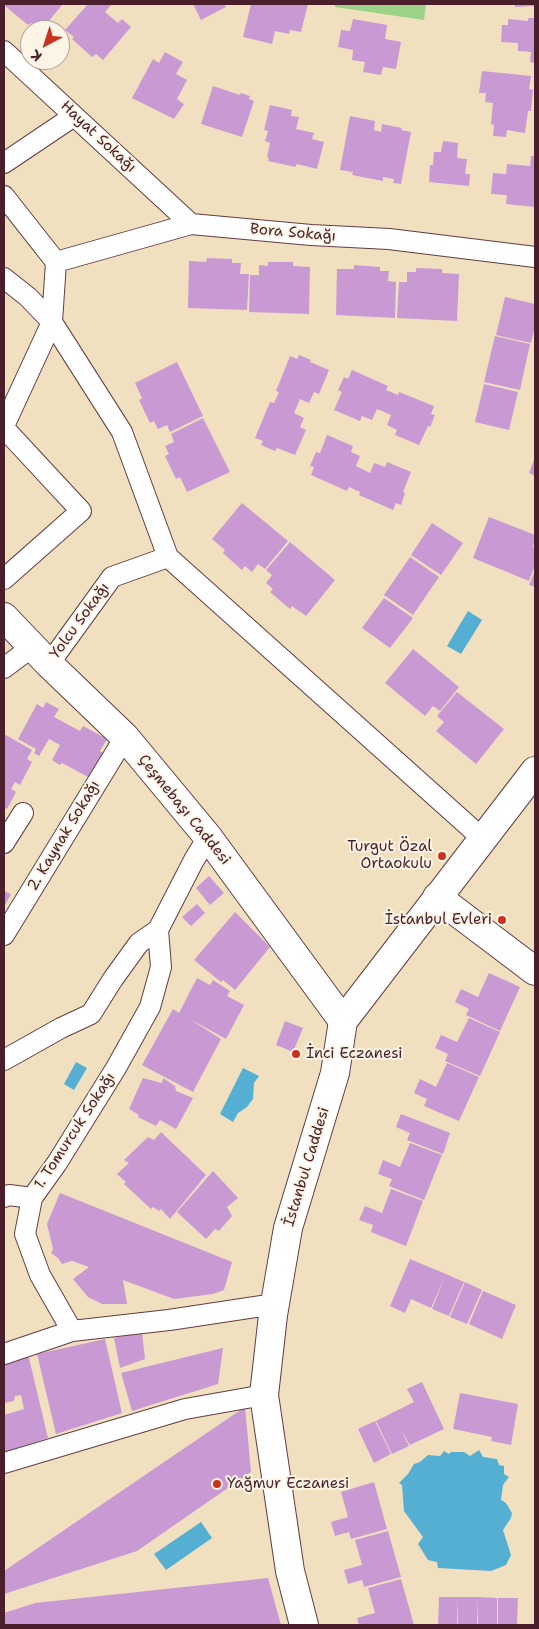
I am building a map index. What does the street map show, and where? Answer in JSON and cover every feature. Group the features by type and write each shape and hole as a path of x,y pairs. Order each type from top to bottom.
{"main road":[{"name":"Çeşmebaşı Caddesi","path":"6,623 125,737 208,837 343,1021"},
{"name":"İstanbul Caddesi","path":"304,1625 290,1571 264,1395 275,1304 288,1228 335,1074 343,1021 535,771"},
{"path":"437,897 535,971"}],"street":[{"name":"Hayat Sokağı","path":"4,51 192,224"},
{"path":"4,163 74,116"},
{"path":"4,196 56,262 52,322 4,427 81,511 4,580"},
{"name":"Bora Sokağı","path":"56,262 192,224 311,235 389,239 535,257"},
{"path":"4,278 28,297 52,322 122,432 168,556 483,839"},
{"path":"4,434 4,447"},
{"name":"Yolcu Sokağı","path":"4,668 40,655 112,577 168,556"},
{"name":"2. Kaynak Sokağı","path":"4,935 125,737"},
{"path":"4,843 23,813"},
{"path":"4,1060 61,1028 91,1014 113,979 140,943 158,930 208,837"},
{"name":"1. Tomurcuk Sokağı","path":"72,1331 40,1275 25,1234 32,1198 57,1163 116,1068 150,1007 161,968 158,930"},
{"path":"4,1196 32,1198"},
{"path":"4,1354 72,1331 169,1320 275,1304"},
{"path":"4,1463 185,1409 264,1395"}],"green space":[{"path":"335,4 426,4 424,20 335,7"}],"water":[{"path":"468,611 482,620 461,654 447,646"},
{"path":"76,1062 87,1068 74,1090 64,1084"},
{"path":"243,1068 259,1076 254,1083 253,1099 247,1107 238,1113 233,1122 220,1114"},
{"path":"479,1450 483,1457 497,1459 499,1465 504,1466 504,1474 509,1477 503,1485 501,1500 506,1503 512,1513 503,1530 511,1555 506,1565 491,1571 438,1568 437,1562 428,1560 418,1544 423,1537 404,1511 402,1485 399,1483 414,1464 420,1462 428,1455 440,1456 444,1451 449,1454 451,1452 464,1452 470,1456"},
{"path":"201,1522 212,1538 166,1570 154,1554"}],"building":[{"path":"6,4 63,4 49,20 22,20 5,6"},
{"path":"88,4 109,4 111,5 105,12 118,23 122,19 131,27 103,60 96,54 92,57 72,39 74,37 70,34 70,24"},
{"path":"193,4 224,4 226,7 201,20"},
{"path":"251,4 308,4 301,32 290,30 289,34 275,31 272,44 243,37"},
{"path":"515,4 535,4 535,6 515,7"},
{"path":"528,18 535,18 535,63 530,62 531,52 518,51 518,43 501,42 502,25 508,25 508,19 528,21"},
{"path":"353,19 387,25 385,39 401,42 396,69 383,67 381,75 363,72 365,62 352,60 353,50 338,47 341,30 350,31"},
{"path":"165,52 183,62 176,74 187,80 177,99 184,104 174,119 132,98 153,59 159,63"},
{"path":"482,71 531,76 529,89 533,90 531,111 528,111 525,133 507,130 506,137 493,136 494,125 491,124 493,103 485,102 486,93 479,93"},
{"path":"213,86 240,95 241,93 250,96 249,99 254,101 242,137 201,124"},
{"path":"270,105 292,110 291,116 299,117 296,129 314,133 312,139 324,142 317,169 297,164 295,167 268,161 270,143 265,141 268,131 264,130"},
{"path":"350,116 375,121 374,130 381,132 382,124 411,132 401,184 393,183 394,179 383,177 383,181 352,175 353,172 340,170"},
{"path":"443,141 458,143 457,158 467,159 465,174 470,174 469,186 429,182 430,165 433,165 434,152 441,152"},
{"path":"531,156 535,156 535,207 506,204 507,195 491,194 493,173 506,174 507,164 530,166"},
{"path":"207,258 232,259 232,263 241,263 240,274 249,274 247,310 188,308 189,261 206,262"},
{"path":"268,262 293,262 293,266 310,267 309,314 249,312 250,275 259,275 259,265 268,266"},
{"path":"354,265 380,267 380,271 389,271 388,281 396,282 395,318 336,315 337,269 354,269"},
{"path":"416,268 442,269 442,273 459,274 457,321 397,318 399,282 407,282 407,272 416,272"},
{"path":"505,297 535,304 535,326 531,343 496,335"},
{"path":"495,336 530,344 520,390 484,382"},
{"path":"299,355 329,370 319,394 314,392 309,403 300,399 294,413 304,418 300,427 306,430 295,455 277,448 275,451 261,445 263,441 255,438 270,402 274,403 279,392 276,391 290,356 297,359"},
{"path":"177,362 203,416 170,432 167,425 158,429 154,421 150,423 139,400 142,398 135,383"},
{"path":"352,370 388,386 386,390 398,395 399,392 434,406 431,414 435,415 419,445 395,435 397,430 387,425 391,415 377,409 372,420 362,416 360,421 334,410 342,392 338,390 344,377 348,379"},
{"path":"484,384 518,392 509,430 475,422"},
{"path":"203,418 230,472 187,492 180,477 176,479 165,456 169,454 165,446 174,442 171,434"},
{"path":"327,435 353,446 351,452 360,456 356,466 370,473 374,463 385,467 387,462 411,472 403,492 405,493 401,505 396,503 393,510 359,495 360,492 349,487 347,491 311,475 314,467 310,466 316,452 320,453"},
{"path":"535,457 535,476 529,473"},
{"path":"242,503 288,541 265,569 258,564 252,572 245,566 242,570 223,553 225,550 212,539"},
{"path":"489,517 535,535 533,548 535,549 535,565 529,581 473,558"},
{"path":"432,523 463,543 441,575 411,555"},
{"path":"290,542 335,580 306,616 292,606 290,609 270,592 273,589 266,583 272,575 266,570"},
{"path":"410,557 439,577 413,615 384,595"},
{"path":"535,570 535,587 529,585"},
{"path":"384,598 413,618 390,648 362,628"},
{"path":"413,649 459,687 440,711 433,706 425,716 385,683"},
{"path":"457,692 504,729 476,764 436,731 444,722 437,716"},
{"path":"46,702 59,709 54,717 80,731 83,726 107,739 100,751 103,753 90,778 62,763 60,765 52,760 60,745 49,739 39,756 34,753 36,749 18,739 37,704 43,708"},
{"path":"4,734 32,750 27,759 32,762 20,785 15,782 11,789 16,792 7,809 4,807"},
{"path":"209,876 224,893 210,905 196,888"},
{"path":"4,891 11,894 4,907"},
{"path":"197,904 205,913 191,926 182,917"},
{"path":"235,912 270,947 235,990 223,980 221,982 194,960"},
{"path":"489,973 520,987 500,1031 466,1015 469,1009 455,1002 461,989 478,997"},
{"path":"197,978 210,985 213,980 230,991 227,996 244,1005 226,1039 188,1018 221,1039 193,1092 142,1065 173,1009 179,1013"},
{"path":"469,1018 500,1032 480,1076 445,1061 448,1054 435,1048 441,1035 457,1042"},
{"path":"285,1021 303,1028 293,1052 276,1045"},
{"path":"447,1063 479,1077 459,1121 424,1106 427,1099 414,1093 420,1079 436,1087"},
{"path":"143,1078 162,1083 163,1078 175,1086 176,1091 193,1098 176,1129 160,1120 156,1126 138,1117 139,1115 129,1109"},
{"path":"401,1114 450,1133 443,1154 407,1140 410,1133 396,1127"},
{"path":"161,1132 206,1175 170,1219 161,1209 159,1211 153,1207 151,1209 124,1184 126,1182 117,1174 129,1163 124,1160 148,1137 154,1140"},
{"path":"410,1143 442,1155 424,1200 389,1186 392,1179 378,1174 383,1160 400,1167"},
{"path":"213,1171 238,1198 227,1207 232,1216 219,1231 215,1229 206,1239 177,1212"},
{"path":"391,1189 423,1201 406,1246 371,1232 373,1225 359,1220 365,1206 382,1213"},
{"path":"60,1193 232,1262 224,1290 213,1294 174,1299 123,1280 127,1304 102,1304 88,1297 73,1279 89,1267 72,1261 62,1264 51,1253 53,1249 47,1224"},
{"path":"410,1259 446,1274 431,1308 411,1299 405,1313 390,1306"},
{"path":"446,1274 464,1282 449,1316 432,1309"},
{"path":"465,1282 482,1290 467,1324 450,1317"},
{"path":"483,1291 516,1305 502,1339 469,1324"},
{"path":"142,1332 145,1359 120,1368 114,1338"},
{"path":"105,1339 122,1413 56,1434 37,1354"},
{"path":"223,1348 218,1384 132,1411 121,1373"},
{"path":"28,1354 48,1438 4,1452 4,1415 24,1409 21,1395 15,1396 14,1401 4,1403 4,1360"},
{"path":"422,1382 444,1429 410,1445 401,1430 409,1446 392,1454 376,1421 414,1402 407,1389"},
{"path":"460,1393 518,1404 511,1445 491,1441 492,1437 453,1429"},
{"path":"245,1407 251,1472 137,1551 4,1594 4,1571"},
{"path":"375,1421 391,1454 374,1463 358,1429"},
{"path":"374,1482 387,1529 351,1539 349,1532 335,1536 331,1522 348,1517 341,1492"},
{"path":"388,1531 401,1577 364,1587 362,1580 348,1584 344,1570 362,1565 355,1540"},
{"path":"268,1578 281,1625 4,1625 4,1613 35,1603"},
{"path":"401,1579 414,1625 359,1625 357,1618 375,1613 368,1588"},
{"path":"439,1597 458,1597 457,1625 438,1625"},
{"path":"458,1597 478,1597 477,1625 458,1625"},
{"path":"478,1597 497,1598 497,1625 478,1625"},
{"path":"498,1598 518,1598 517,1625 498,1625"}],"place":[{"name":"Turgut Özal Ortaokulu","path":"442,856"},
{"name":"İstanbul Evleri","path":"502,920"},
{"name":"İnci Eczanesi","path":"296,1054"},
{"name":"Yağmur Eczanesi","path":"217,1484"}]}
